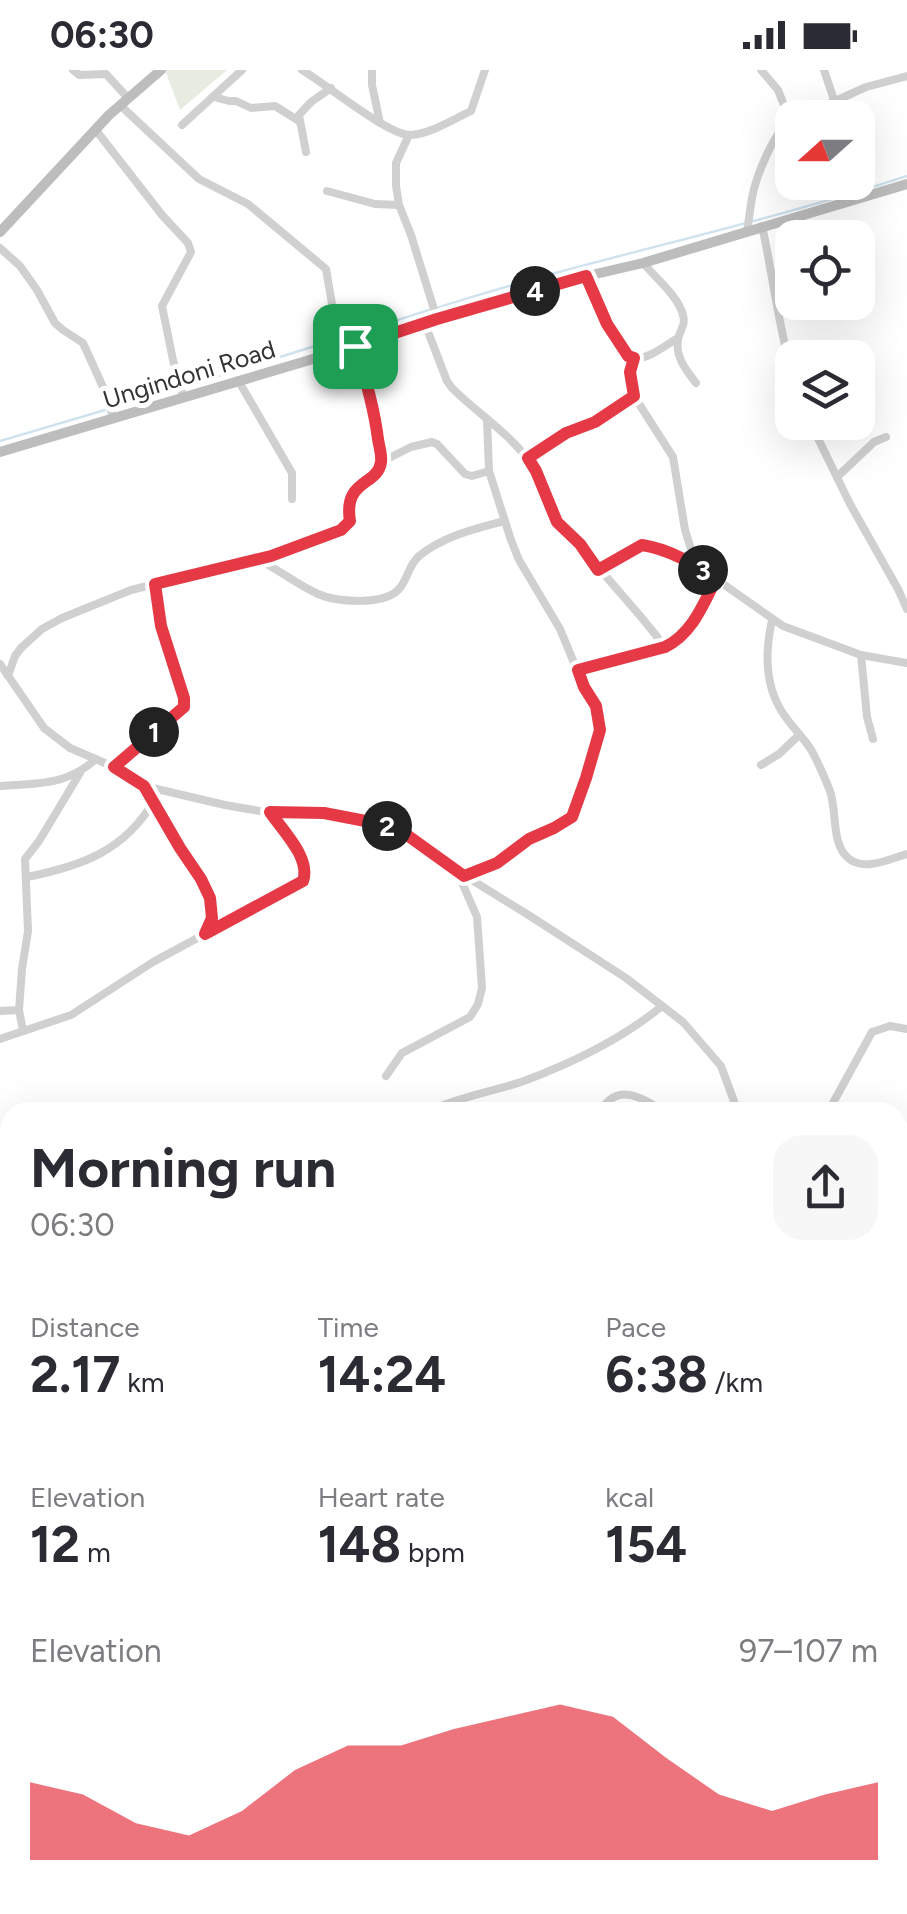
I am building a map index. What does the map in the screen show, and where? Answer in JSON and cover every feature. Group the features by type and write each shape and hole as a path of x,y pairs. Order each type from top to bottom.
{"main road":[{"path":"0,232 95,129 156,72"},
{"name":"Ungindoni Road","path":"0,452 437,319 643,263 907,184"}],"street":[{"path":"73,70 79,74 106,74 125,102 199,179 248,204 326,270 340,351"},
{"path":"182,125 242,70"},
{"path":"302,70 380,122 409,136 471,111 485,70"},
{"path":"372,70 380,122"},
{"path":"761,70 784,100"},
{"path":"824,70 834,100 907,76"},
{"path":"306,152 299,121 303,110 330,88"},
{"path":"214,97 236,100 251,108 275,106 299,121"},
{"path":"95,129 192,252 162,306 183,396"},
{"path":"409,136 396,163 399,205 437,319"},
{"path":"747,231 753,193 775,141"},
{"path":"326,191 375,204 399,205"},
{"path":"762,226 784,340"},
{"path":"0,248 20,266 55,323 83,342 113,418"},
{"path":"643,263 684,316 678,338 679,358 696,383"},
{"path":"586,276 607,324 628,356 644,357 678,338"},
{"path":"425,324 447,382 528,458 557,522 640,613 665,647"},
{"path":"8,676 15,656 42,630 62,618 131,590 257,560 348,526 352,494 376,473 381,462 376,422 355,346"},
{"path":"634,358 630,372 634,396 673,457 685,530 696,565"},
{"path":"238,380 292,473 292,500"},
{"path":"528,458 634,396"},
{"path":"460,873 497,863 529,839 572,817 600,730 596,706 560,629 519,560 488,471 487,420"},
{"path":"836,477 874,442 886,437"},
{"path":"819,440 902,592 906,608"},
{"path":"381,462 411,447 432,442 465,474 488,471"},
{"path":"257,560 318,594 334,600 366,601 396,592 417,558 445,539 505,521"},
{"path":"598,570 642,545 664,551 696,565 772,620 861,656 907,663"},
{"path":"578,670 674,642 690,626 716,579"},
{"path":"902,592 907,582"},
{"path":"114,767 184,707 161,626 155,584"},
{"path":"772,620 767,660 773,691 781,713 815,757 830,792 842,851 849,860 868,864 907,854"},
{"path":"861,656 873,739"},
{"path":"0,664 44,728 70,748 114,767 144,786 225,805 270,812 324,813 400,830 610,968 683,1022 721,1066 734,1102"},
{"path":"761,765 800,735"},
{"path":"23,1031 19,1010 28,932 25,858 80,773 96,759"},
{"path":"0,786 53,782 80,773"},
{"path":"144,786 210,898 212,918 205,934"},
{"path":"27,877 94,858 135,829 154,801"},
{"path":"0,1038 72,1016 153,962 303,881 303,860 270,812"},
{"path":"386,1076 402,1052 460,1023 478,1004 482,988 476,916 460,873"},
{"path":"451,1102 522,1081 577,1058 662,1006"},
{"path":"0,1011 19,1010"},
{"path":"834,1102 872,1032 890,1026 907,1029"},
{"path":"607,1102 632,1094 648,1102"}],"shaded area":[{"path":"165,70 227,70 180,110"}],"waterway":[{"path":"437,308 907,176"},
{"path":"342,338 429,310"},
{"path":"184,387 334,340"},
{"path":"0,441 176,389"}],"route":[{"path":"586,276 607,324 628,356 634,358 630,372 634,396 528,458 557,522 580,544 598,570 642,545 678,556 716,579 695,620 674,642 578,670 596,706 600,730 572,817 529,839 497,863 464,876 400,830 324,813 270,812 303,860 303,881 205,934 212,918 210,898 201,879 144,786 114,767 184,707 161,626 155,584 271,556 348,526 352,494 376,473 381,462 376,422 355,346 586,276"}]}
